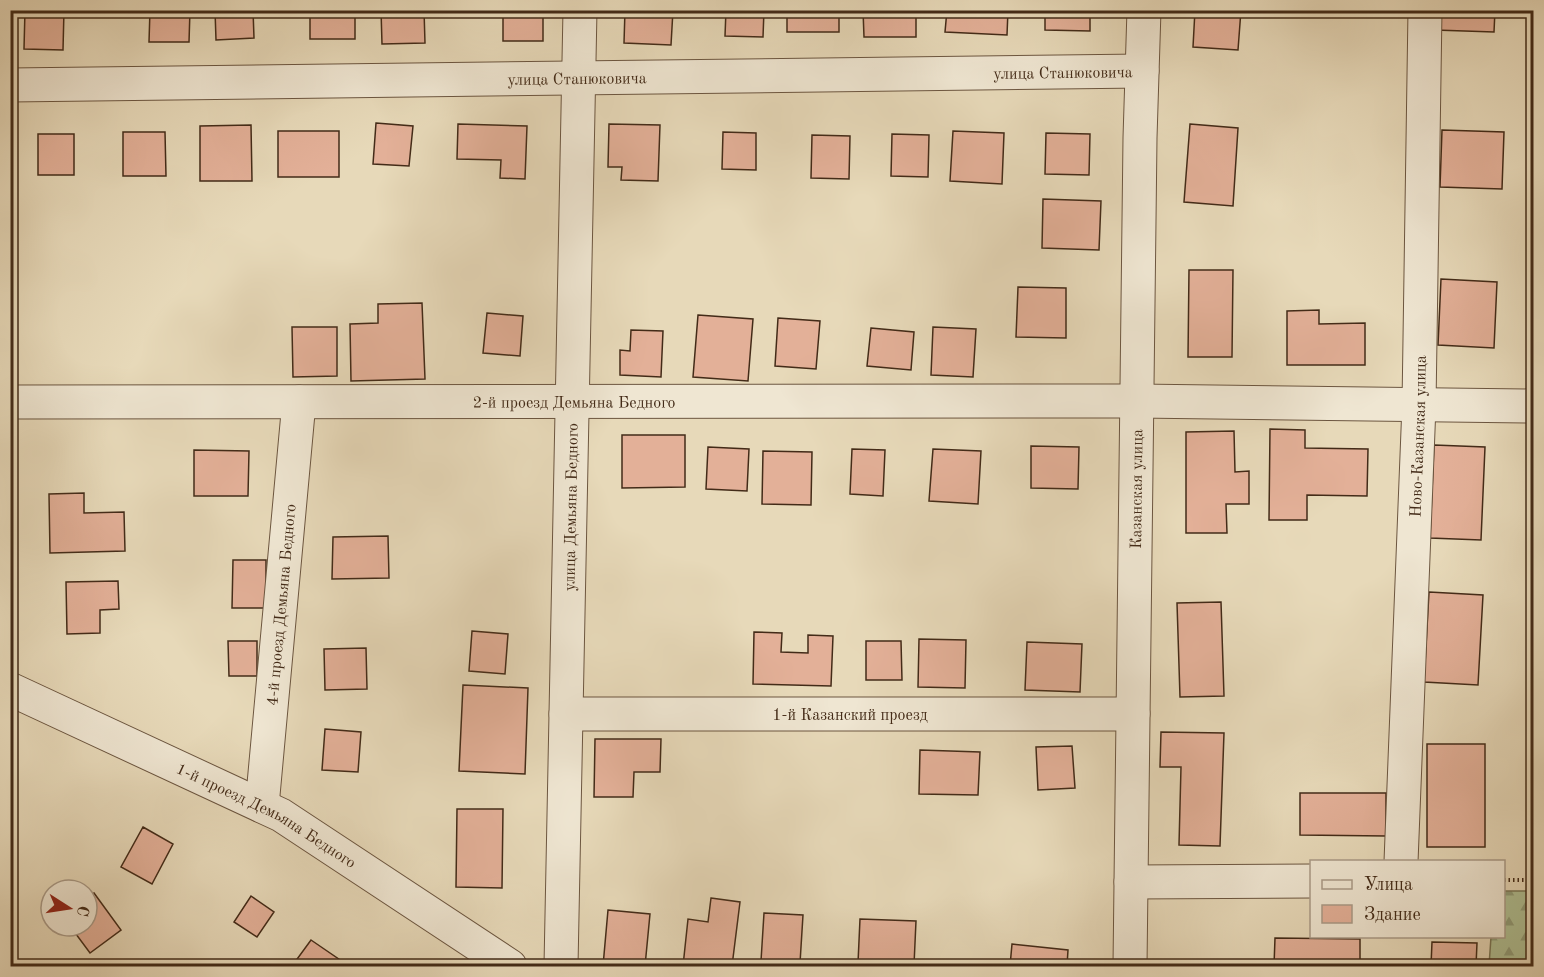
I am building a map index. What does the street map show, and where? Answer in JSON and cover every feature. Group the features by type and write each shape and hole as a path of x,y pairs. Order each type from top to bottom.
{"street":[{"name":"улица Демьяна Бедного","path":"561,966 580,10"},
{"name":"Казанская улица","path":"1130,966 1144,10"},
{"name":"Ново-Казанская улица","path":"1401,860 1419,405 1425,10"},
{"name":"улица Станюковича","path":"10,85 1142,71"},
{"name":"2-й проезд Демьяна Бедного","path":"10,402 1137,401 1533,406"},
{"name":"4-й проезд Демьяна Бедного","path":"261,806 299,402"},
{"name":"1-й проезд Демьяна Бедного","path":"10,689 281,815 510,966"},
{"name":"1-й Казанский проезд","path":"566,714 1133,714"},
{"path":"1131,882 1310,881"}],"path":[{"path":"1505,880 1533,880"}],"green space":[{"path":"1505,891 1533,891 1533,966 1489,966 1491,938 1505,938"}],"building":[{"path":"25,10 64,10 63,50 24,49"},
{"path":"150,10 190,10 189,42 149,42"},
{"path":"215,10 253,10 254,38 216,40"},
{"path":"310,10 355,10 355,39 310,39"},
{"path":"381,10 424,10 425,43 382,44"},
{"path":"503,10 543,10 543,41 503,41"},
{"path":"625,10 673,10 671,45 624,43"},
{"path":"726,10 764,10 763,37 725,36"},
{"path":"787,10 839,10 839,32 787,32"},
{"path":"863,10 916,10 916,37 864,37"},
{"path":"947,10 1008,10 1007,35 945,32"},
{"path":"1045,10 1090,10 1090,31 1045,30"},
{"path":"1195,10 1241,10 1238,50 1193,47"},
{"path":"1435,10 1495,10 1494,32 1435,30"},
{"path":"376,123 413,126 409,166 373,164"},
{"path":"458,124 527,126 525,179 500,178 501,160 457,159"},
{"path":"609,124 660,125 658,181 621,180 622,167 608,167"},
{"path":"1190,124 1238,128 1233,206 1184,202"},
{"path":"251,125 252,181 200,181 200,126"},
{"path":"1442,130 1504,132 1502,189 1440,187"},
{"path":"278,131 339,131 339,177 278,177"},
{"path":"953,131 1004,133 1002,184 950,181"},
{"path":"123,132 165,132 166,176 123,176"},
{"path":"723,132 756,133 756,170 722,169"},
{"path":"1046,133 1090,134 1089,175 1045,174"},
{"path":"38,134 74,134 74,175 38,175"},
{"path":"892,134 929,135 928,177 891,176"},
{"path":"812,135 850,136 849,179 811,178"},
{"path":"1043,199 1101,201 1099,250 1042,248"},
{"path":"1189,270 1233,270 1232,357 1188,357"},
{"path":"1441,279 1497,282 1494,348 1438,345"},
{"path":"1018,287 1066,288 1066,338 1016,337"},
{"path":"422,303 425,379 351,381 350,324 378,323 378,304"},
{"path":"1319,310 1319,324 1365,323 1365,365 1287,365 1287,311"},
{"path":"487,313 523,316 520,356 483,353"},
{"path":"698,315 753,319 748,381 693,377"},
{"path":"778,318 820,321 816,369 775,366"},
{"path":"292,327 337,327 337,376 293,377"},
{"path":"933,327 976,329 973,377 931,375"},
{"path":"871,328 914,332 911,370 867,366"},
{"path":"631,330 663,331 661,377 620,375 620,350 630,351"},
{"path":"1270,429 1305,430 1305,448 1368,449 1367,496 1307,495 1307,520 1269,520"},
{"path":"1234,431 1235,472 1249,471 1249,504 1226,504 1227,533 1186,533 1186,432"},
{"path":"622,435 685,435 685,487 622,488"},
{"path":"1434,445 1485,447 1481,540 1430,538"},
{"path":"1031,446 1079,447 1078,489 1031,488"},
{"path":"708,447 749,449 747,491 706,489"},
{"path":"852,449 885,450 883,496 850,494"},
{"path":"933,449 981,451 978,504 929,501"},
{"path":"194,450 249,451 248,496 194,496"},
{"path":"763,451 812,452 811,505 762,504"},
{"path":"84,493 84,513 124,512 125,551 50,553 49,494"},
{"path":"388,536 389,578 332,579 333,537"},
{"path":"233,560 266,560 266,608 232,608"},
{"path":"118,581 119,609 100,610 100,633 67,634 66,582"},
{"path":"1429,592 1483,595 1478,685 1424,682"},
{"path":"1221,602 1224,696 1180,697 1177,603"},
{"path":"472,631 508,634 505,674 469,671"},
{"path":"754,632 782,633 781,652 808,653 808,635 833,636 831,686 753,684"},
{"path":"919,639 966,640 965,688 918,687"},
{"path":"228,641 257,641 257,676 229,676"},
{"path":"866,641 901,641 902,680 866,680"},
{"path":"1027,642 1082,644 1080,692 1025,690"},
{"path":"366,648 367,689 325,690 324,649"},
{"path":"463,685 528,688 525,774 459,771"},
{"path":"325,729 361,732 358,772 322,770"},
{"path":"1161,732 1224,733 1220,846 1179,845 1181,767 1160,767"},
{"path":"595,739 661,739 660,772 634,772 633,797 594,797"},
{"path":"1427,744 1485,744 1485,847 1427,847"},
{"path":"1072,746 1075,788 1038,790 1036,747"},
{"path":"920,750 980,752 978,795 919,794"},
{"path":"1300,793 1386,793 1386,836 1300,835"},
{"path":"457,809 503,809 502,888 456,887"},
{"path":"143,827 173,844 152,884 121,867"},
{"path":"251,896 274,912 257,937 234,922"},
{"path":"711,898 740,902 732,966 683,966 688,919 708,922"},
{"path":"99,900 121,930 90,953 79,938 99,938"},
{"path":"608,910 650,914 645,966 603,966"},
{"path":"764,913 803,915 800,963 761,961"},
{"path":"860,919 916,921 914,965 858,963"},
{"path":"1275,938 1360,939 1360,966 1274,966"},
{"path":"311,940 346,964 345,966 292,966"},
{"path":"1432,942 1477,943 1476,966 1431,966"},
{"path":"1012,944 1068,950 1067,966 1010,966"}]}
